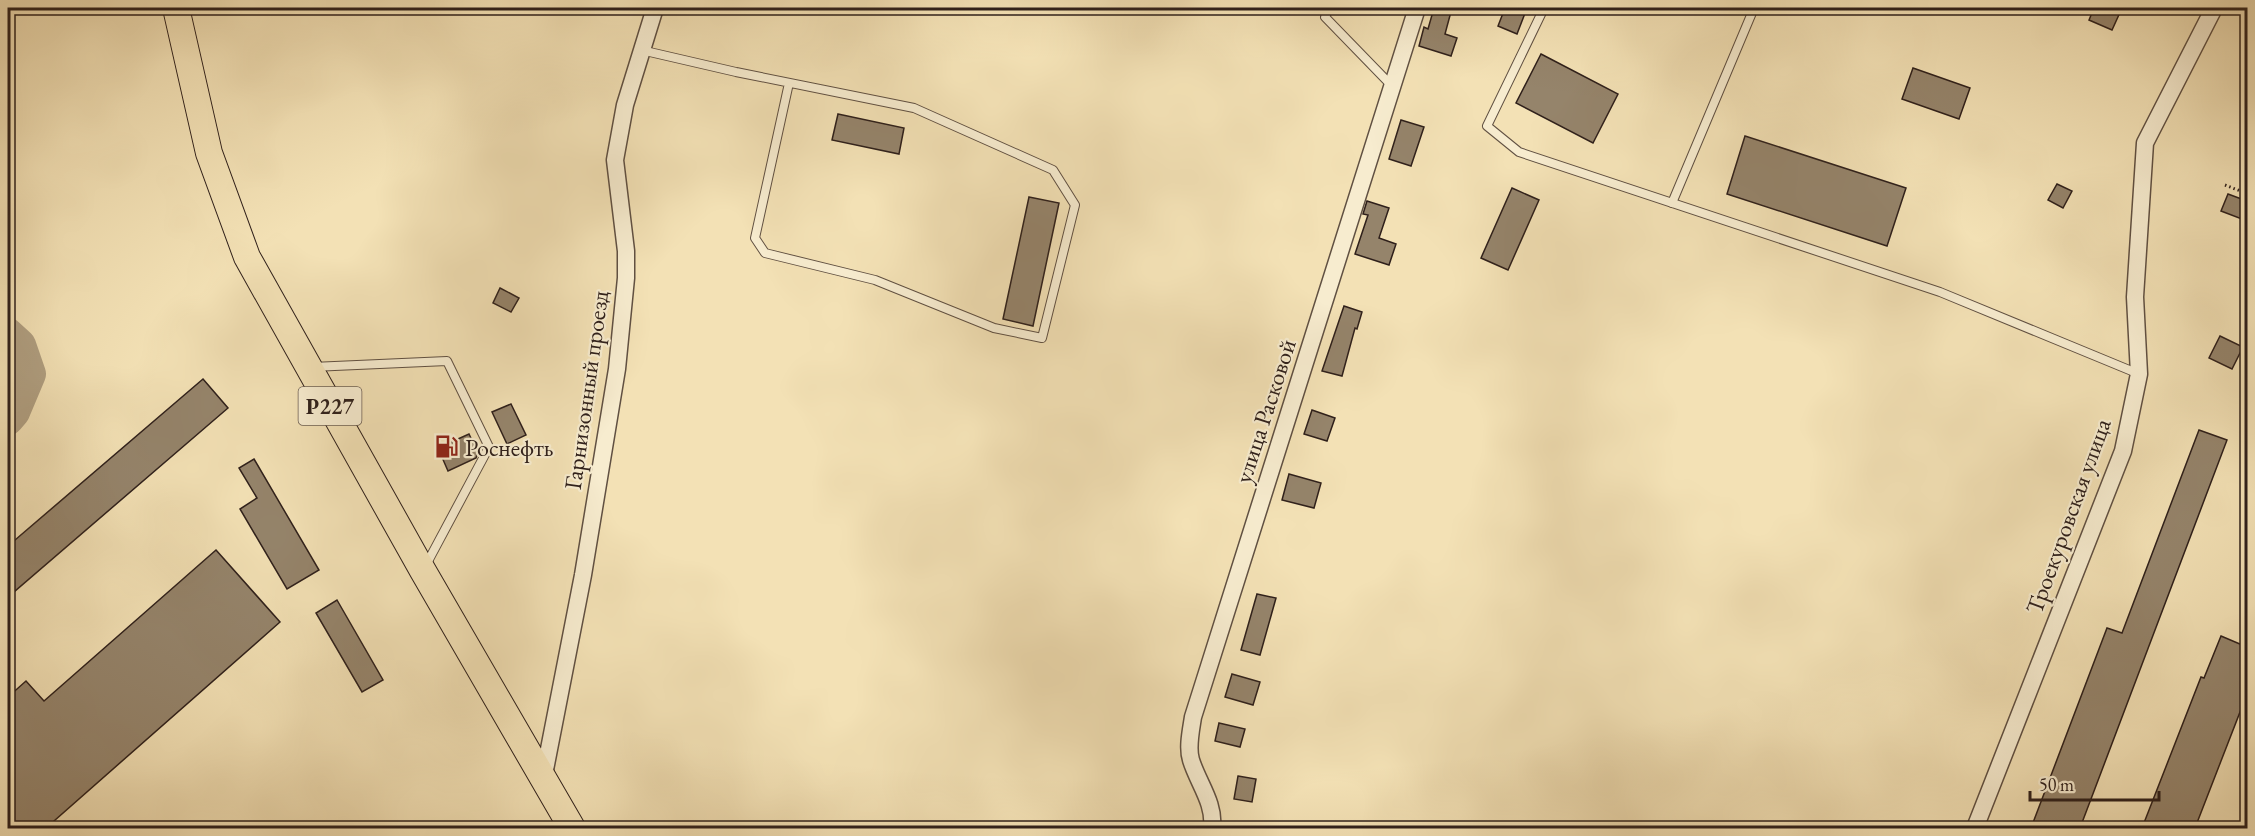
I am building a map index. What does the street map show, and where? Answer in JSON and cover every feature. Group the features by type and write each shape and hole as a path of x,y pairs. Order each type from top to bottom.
{"main road":[{"name":"Р227","path":"176,8 209,153 243,247 423,571 572,828"}],"street":[{"name":"Гарнизонный проезд","path":"543,780 583,575 617,369 626,278 626,251 615,160 625,105 655,8"},
{"name":"улица Расковой","path":"1212,828 1214,816 1190,758 1193,717 1417,8"},
{"name":"Троекуровская улица","path":"1975,828 2123,451 2139,374 2135,297 2145,143 2214,8"}],"lane":[{"path":"1329,8 1325,17 1392,86"},
{"path":"1544,8 1487,126 1519,152 1940,292 2139,374"},
{"path":"1672,203 1754,8"},
{"path":"641,50 914,108 1053,170 1075,205 1042,338 994,328 875,280 765,253 755,238 789,83"},
{"path":"308,367 447,361 489,447 423,571"}],"path":[{"path":"2225,185 2247,192"}],"building":[{"path":"1434,8 1452,8 1445,34 1457,38 1451,56 1419,46 1424,27 1428,29"},
{"path":"1505,8 1527,8 1517,34 1498,26"},
{"path":"2094,8 2122,8 2112,30 2089,20"},
{"path":"1541,54 1618,94 1593,143 1516,103"},
{"path":"1913,68 1970,88 1959,119 1902,99"},
{"path":"838,114 904,128 899,154 832,140"},
{"path":"1401,120 1424,127 1411,166 1389,159"},
{"path":"1745,136 1906,188 1887,246 1727,194"},
{"path":"2057,184 2072,191 2063,208 2048,200"},
{"path":"1512,188 1539,200 1508,270 1481,258"},
{"path":"2228,194 2247,201 2247,221 2221,211"},
{"path":"1029,197 1059,203 1033,326 1003,319"},
{"path":"1367,201 1389,208 1379,238 1396,244 1389,265 1355,254 1368,215 1363,214"},
{"path":"500,288 519,298 511,312 493,303"},
{"path":"1344,306 1362,312 1357,329 1355,328 1342,376 1322,371"},
{"path":"2220,336 2243,347 2232,369 2209,358"},
{"path":"203,379 228,408 8,597 8,546"},
{"path":"511,404 526,435 507,444 492,412"},
{"path":"1312,410 1335,418 1327,441 1304,434"},
{"path":"2199,430 2227,440 2080,828 2031,828 2107,628 2122,633"},
{"path":"469,434 478,453 476,458 448,471 438,448"},
{"path":"254,459 319,570 287,589 240,509 257,498 239,468"},
{"path":"1289,474 1321,483 1314,508 1282,500"},
{"path":"216,550 280,622 46,828 8,828 8,697 26,681 44,701"},
{"path":"1257,594 1276,598 1260,655 1241,650"},
{"path":"337,600 383,680 362,692 316,613"},
{"path":"2221,636 2247,647 2247,694 2195,828 2142,828 2201,677 2204,678"},
{"path":"1232,674 1260,682 1253,705 1225,697"},
{"path":"1219,723 1245,729 1240,747 1215,741"},
{"path":"1238,776 1256,779 1252,802 1234,799"}],"waterway":[{"path":"8,334 20,345 30,374 14,412 8,419"}],"place":[{"name":"Роснефть","path":"447,447"}]}
